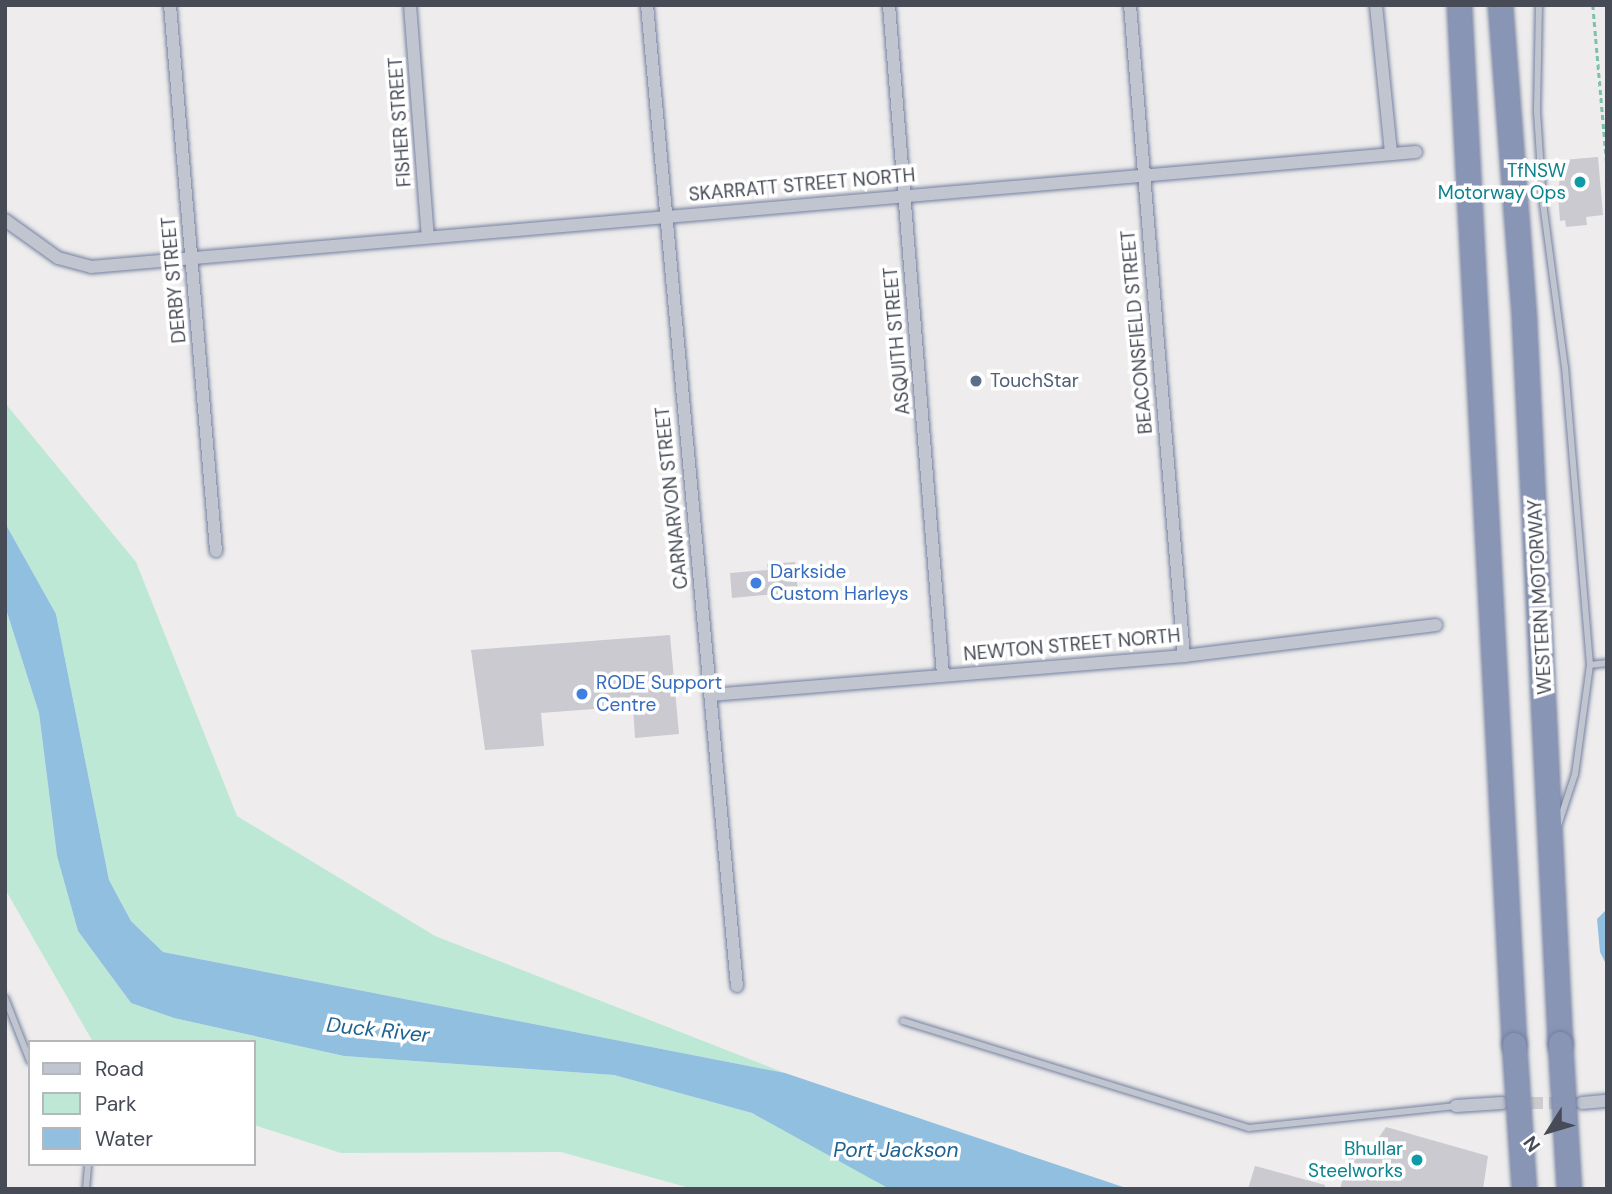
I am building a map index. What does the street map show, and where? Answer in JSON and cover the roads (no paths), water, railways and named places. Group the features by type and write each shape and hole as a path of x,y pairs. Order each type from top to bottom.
{"highway":[{"path":"1459,5 1524,1189"},
{"name":"WESTERN MOTORWAY","path":"1500,5 1524,320 1569,1189"}],"street":[{"name":"DERBY STREET","path":"170,5 216,551"},
{"name":"FISHER STREET","path":"410,5 428,237"},
{"name":"CARNARVON STREET","path":"647,5 664,216 737,986"},
{"name":"ASQUITH STREET","path":"889,5 943,675"},
{"name":"BEACONSFIELD STREET","path":"1130,5 1184,656"},
{"path":"1376,5 1391,153"},
{"name":"SKARRATT STREET NORTH","path":"5,220 58,258 91,267 1416,152"},
{"name":"NEWTON STREET NORTH","path":"711,695 1184,656 1436,625"},
{"path":"1582,1102 1607,1101"},
{"path":"1456,1106 1502,1103"}],"lane":[{"path":"1539,5 1537,112 1543,203 1565,367 1590,665 1575,774 1553,840"},
{"path":"1590,665 1607,663"},
{"path":"5,998 28,1056"},
{"path":"903,1021 1248,1128 1456,1106"},
{"path":"86,1189 88,1166"}],"water":[{"name":"Port Jackson","path":"5,523 56,614 109,880 131,921 163,952 785,1073 1129,1189 886,1187 752,1113 614,1075 344,1056 174,1018 131,1003 78,931 57,856 39,713 5,606"},
{"path":"1607,909 1607,966 1600,952 1597,919"}],"tunnel":[{"path":"1513,1103 1582,1103"}],"place":[{"name":"TfNSW Motorway Ops","path":"1580,182"},
{"name":"TouchStar","path":"976,381"},
{"name":"Darkside Custom Harleys","path":"756,583"},
{"name":"RODE Support Centre","path":"582,694"},
{"name":"Bhullar Steelworks","path":"1417,1160"}],"water label":[{"name":"Duck River","path":"378,1030"}]}
